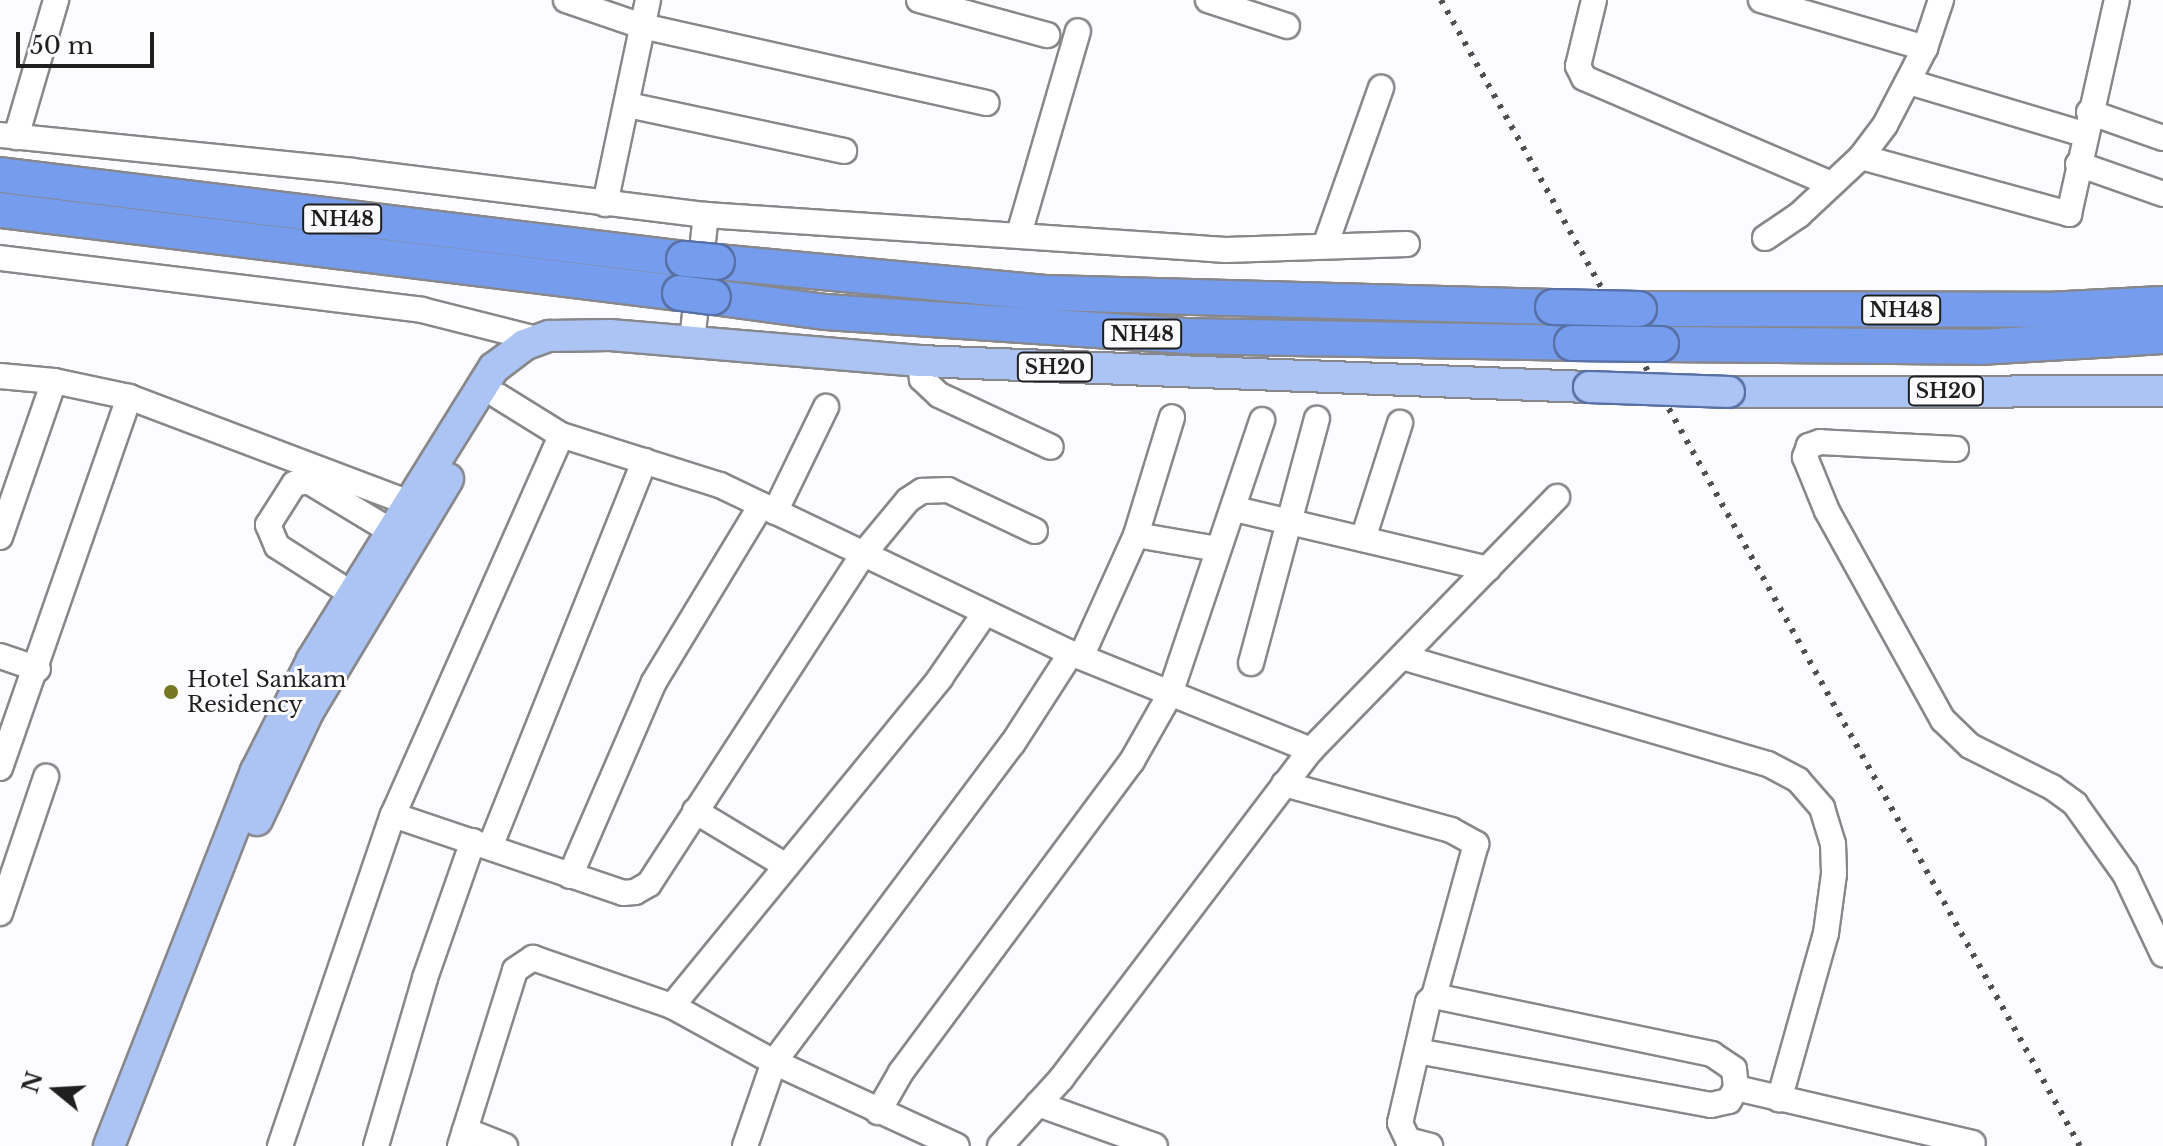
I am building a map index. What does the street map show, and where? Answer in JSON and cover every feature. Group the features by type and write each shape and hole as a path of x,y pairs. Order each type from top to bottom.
{"highway":[{"name":"NH48","path":"0,175 701,261 1132,298 1639,309 2047,310 2163,304"},
{"name":"NH48","path":"0,210 826,312 1183,336 1979,347 2163,336"}],"main road":[{"name":"SH20","path":"530,342 569,334 692,341 920,361 1729,392 2163,391"},
{"path":"131,1146 282,766 308,712 530,342"},
{"path":"109,1146 256,771 352,594 494,368 530,342"}],"street":[{"path":"56,0 8,136 352,171 706,215 1226,250 1407,244"},
{"path":"566,0 642,26 987,103"},
{"path":"605,204 648,0"},
{"path":"919,0 1047,35"},
{"path":"1208,0 1287,26"},
{"path":"1594,0 1578,66 1584,78 1831,184"},
{"path":"1761,0 1925,48"},
{"path":"1765,238 1861,157 1909,82 1925,48 1941,0"},
{"path":"1861,157 2069,214 2086,123 2117,0"},
{"path":"1019,234 1078,31"},
{"path":"1909,82 2163,138"},
{"path":"1325,246 1381,88"},
{"path":"628,105 844,151"},
{"path":"2078,164 2163,194"},
{"path":"692,341 706,215"},
{"path":"0,258 422,310 530,342"},
{"path":"920,361 922,379 939,395 1051,447"},
{"path":"0,376 54,381 129,397 409,503"},
{"path":"0,537 54,381"},
{"path":"498,396 561,435 720,485 1076,655 1311,750"},
{"path":"0,768 38,669 129,397"},
{"path":"570,876 654,682 768,508 826,407"},
{"path":"745,1146 774,1062 1076,655 1136,535 1172,417"},
{"path":"1251,663 1317,419"},
{"path":"878,1112 901,1072 1132,761 1170,694 1218,549 1235,509 1262,420"},
{"path":"1363,539 1400,423"},
{"path":"280,1146 393,815 561,435"},
{"path":"1956,449 1820,442 1809,446 1805,457 1827,511 1943,720 1970,746 2052,787 2075,804 2125,874 2163,954"},
{"path":"376,1146 482,844 644,461"},
{"path":"352,594 270,539 268,525 294,484 308,481 391,531"},
{"path":"393,815 623,893 635,892 649,884 865,552 908,500 935,488 1035,531"},
{"path":"1000,1146 1038,1104 1311,750 1557,497"},
{"path":"1235,509 1488,569"},
{"path":"1136,535 1218,549"},
{"path":"672,1006 940,678 985,613"},
{"path":"0,656 38,669"},
{"path":"1402,657 1768,764 1806,789 1822,808 1833,844 1834,874 1826,933 1779,1100"},
{"path":"2,903 46,777"},
{"path":"1284,784 1451,830 1476,844 1417,1051 1400,1123 1408,1140 1430,1146"},
{"path":"695,811 786,866"},
{"path":"505,1146 462,1138 515,970 523,961 533,958 672,1006 774,1062 957,1146"},
{"path":"1417,1051 1711,1105 1729,1101 1736,1088 1734,1069 1712,1054 1434,996"},
{"path":"1736,1088 1973,1143"},
{"path":"1038,1104 1155,1146"}],"railway":[{"path":"1441,0 2080,1146"}],"place":[{"name":"Hotel Sankam Residency","path":"171,692"}]}
